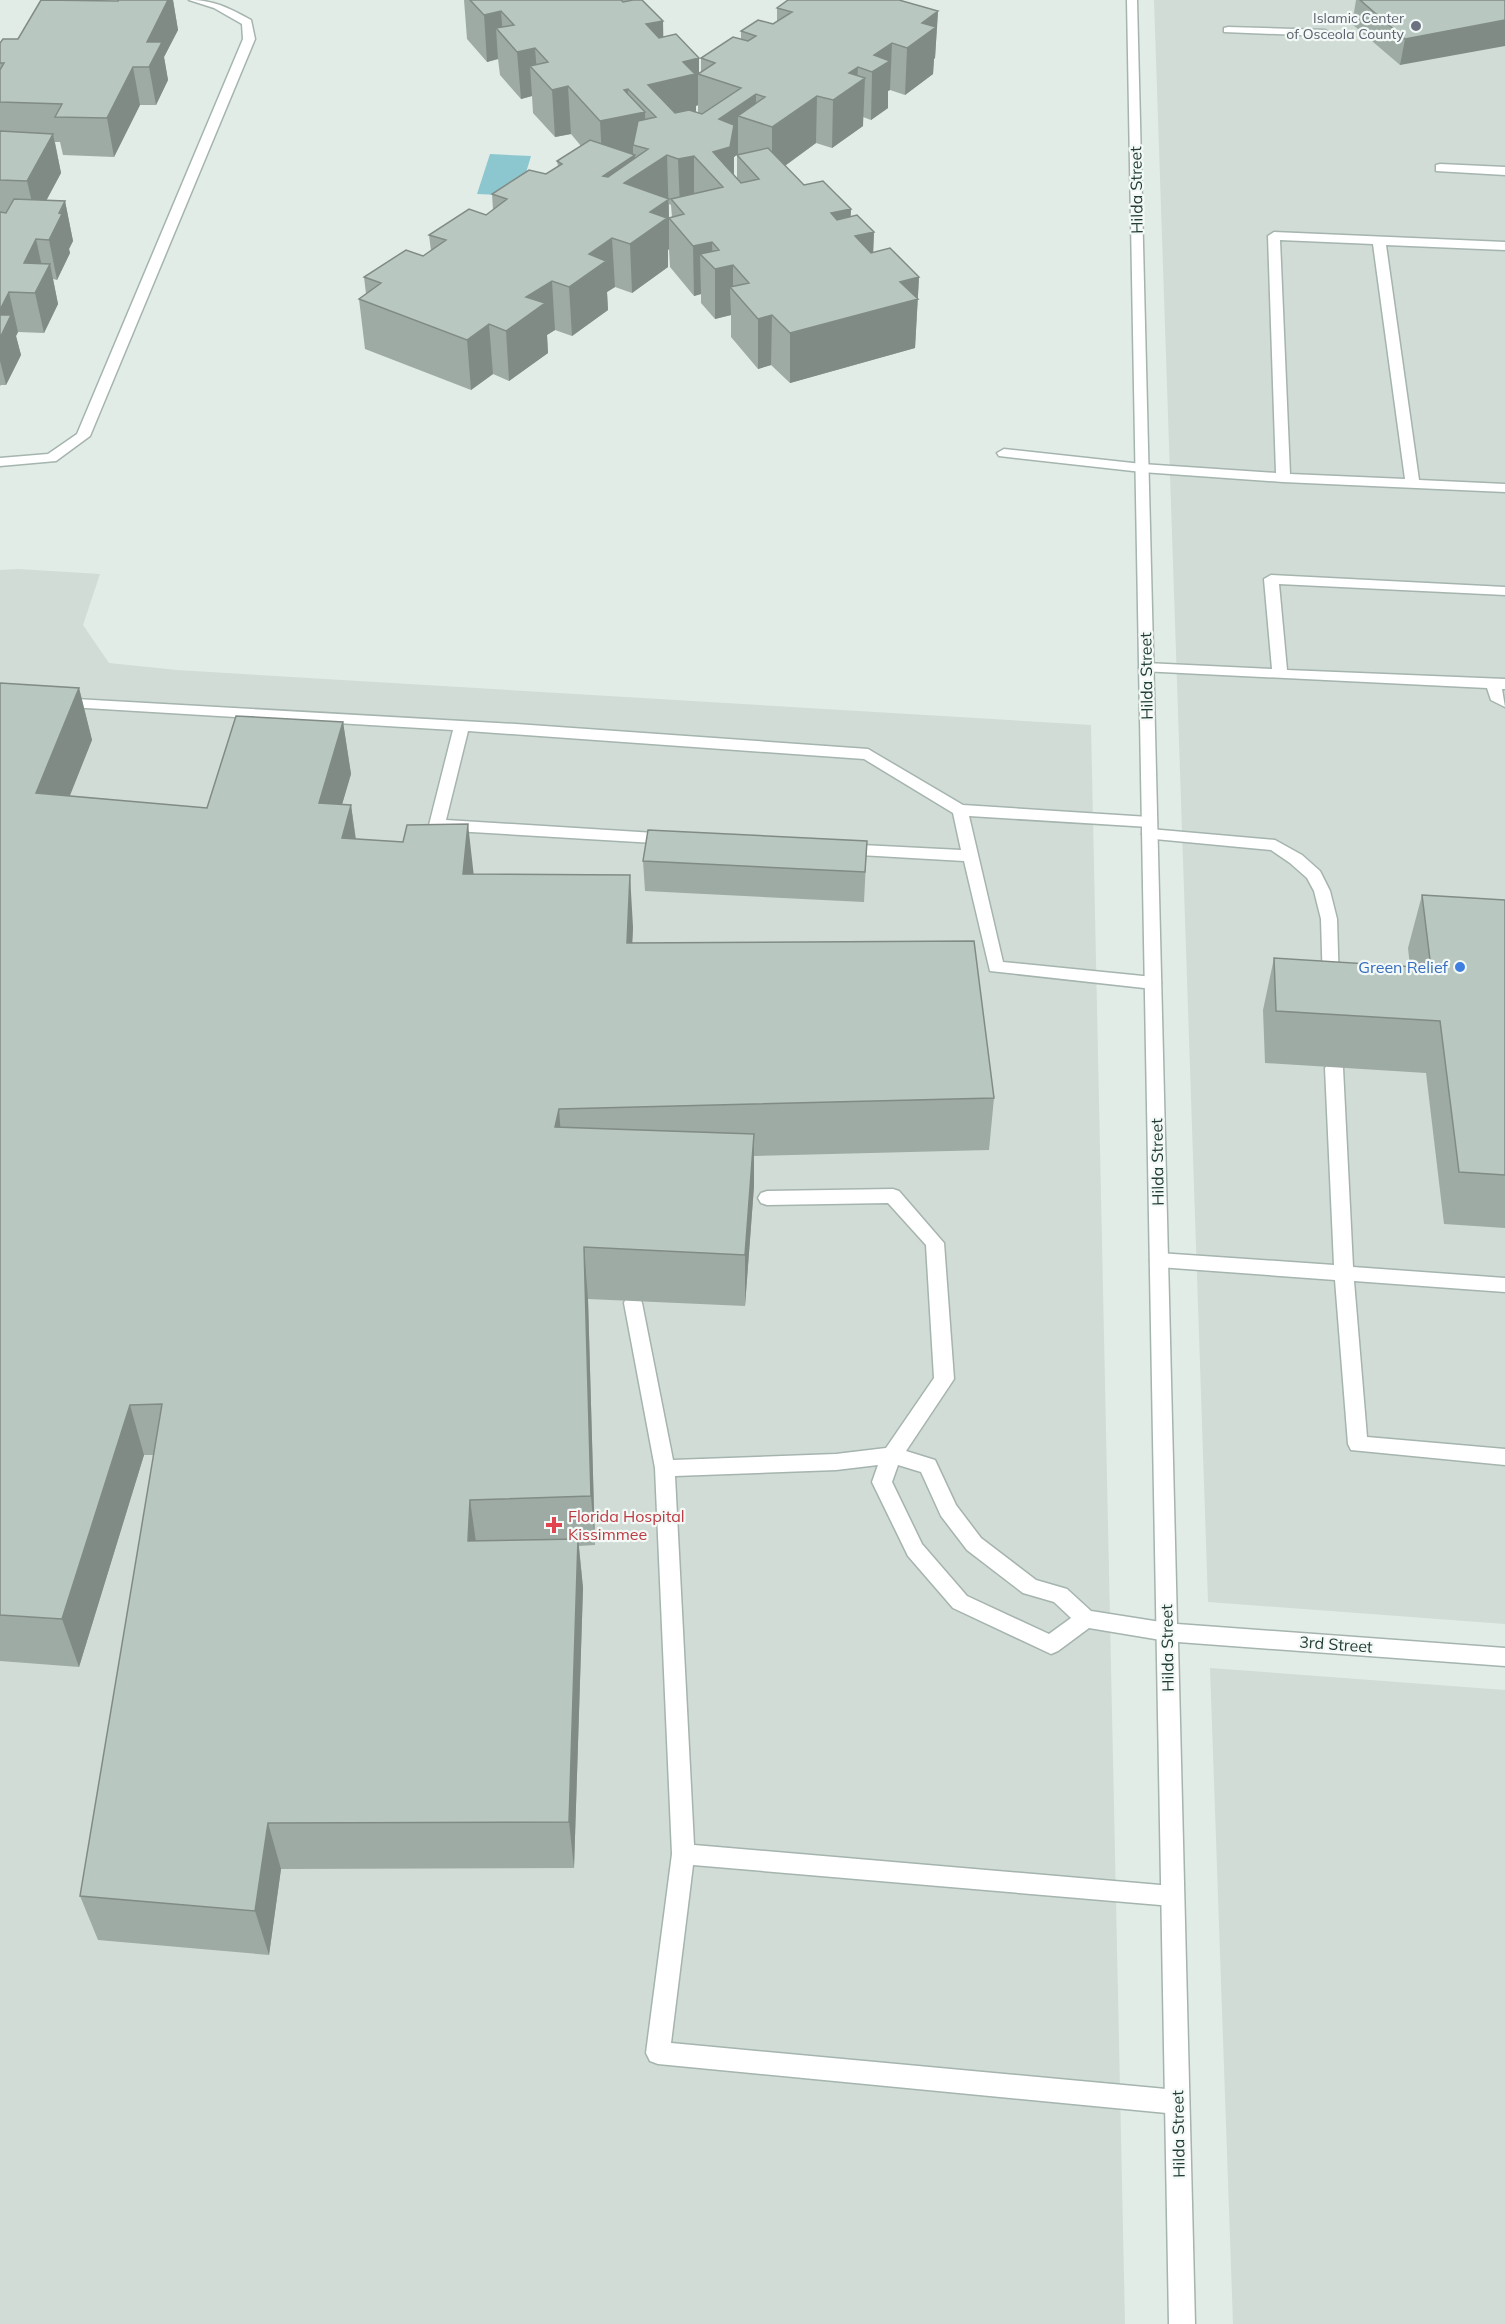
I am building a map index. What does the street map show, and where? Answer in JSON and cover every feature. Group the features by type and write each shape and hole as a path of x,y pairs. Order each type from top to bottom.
{"street":[{"path":"0,462 51,458 83,435 249,39 247,22 218,6 194,0"},
{"name":"Hilda Street","path":"1132,0 1182,2324"},
{"path":"1228,30 1325,33"},
{"path":"1440,168 1505,171"},
{"path":"1283,478 1274,237 1505,246"},
{"path":"1379,241 1413,484"},
{"path":"1004,453 1142,468 1283,478 1505,488"},
{"path":"1280,674 1271,579 1505,591"},
{"path":"1146,668 1500,684 1496,698 1505,702"},
{"path":"47,702 462,726 868,754 960,810 1149,828 1275,845 1314,875 1322,891 1329,919 1331,1002"},
{"path":"462,726 436,825 686,840"},
{"path":"960,810 990,966 1153,983"},
{"path":"828,848 970,856"},
{"path":"1334,1068 1344,1274 1358,1444 1505,1457"},
{"path":"665,1468 836,1462 892,1455 928,1466 948,1510 974,1544 1030,1587 1060,1595 1086,1619 1051,1645 960,1602 915,1550 882,1482 892,1455 944,1379 935,1243 892,1196 767,1198"},
{"path":"1159,1260 1505,1285"},
{"path":"633,1303 665,1468 683,1854 658,2053 1177,2102"},
{"name":"3rd Street","path":"1086,1619 1167,1632 1505,1657"},
{"path":"683,1854 1173,1896"}],"shaded area":[{"path":"1154,0 1505,0 1505,1624 1208,1602"},
{"name":"Florida Hospital Kissimmee","path":"0,570 100,574 83,625 109,663 177,670 1091,725 1125,2324 0,2324"},
{"path":"1210,1668 1505,1690 1505,2324 1233,2324"}],"water":[{"path":"490,154 531,156 519,196 477,194"}],"building":[{"path":"41,0 168,0 147,42 162,42 149,67 133,67 107,118 55,117 62,104 0,102 0,70 4,63 0,63 0,43 3,39 18,39"},
{"path":"470,0 621,0 623,2 642,0 663,21 646,24 659,38 676,34 699,58 683,62 695,74 648,85 675,113 689,110 702,114 741,88 698,74 715,63 701,58 733,37 748,41 756,36 741,31 758,20 773,24 792,12 777,8 788,0 899,0 938,11 922,23 936,27 907,48 892,43 874,55 890,61 872,72 858,67 849,73 865,78 833,100 817,96 772,127 738,116 765,97 756,94 719,119 734,125 730,147 713,152 741,183 759,179 737,155 768,148 804,185 823,181 851,209 831,213 837,220 857,215 874,232 855,236 871,253 890,248 919,277 900,282 918,299 790,333 772,315 758,319 730,287 749,283 733,265 715,269 700,254 719,250 712,242 693,246 669,218 684,214 671,199 723,187 694,156 678,159 667,155 624,183 669,199 650,212 667,218 630,244 612,238 589,254 606,261 569,287 552,281 526,297 545,303 506,331 489,324 467,340 359,299 381,283 364,277 406,250 423,256 446,240 429,235 469,209 486,215 507,199 492,194 529,170 546,174 562,164 557,161 590,140 635,155 603,176 608,177 648,149 633,145 638,121 656,117 628,89 624,90 645,112 600,121 568,86 552,90 530,66 548,62 535,48 517,52 496,28 514,25 501,11 484,15"},
{"path":"1360,0 1505,0 1505,20 1405,39"},
{"path":"0,131 53,134 27,181 0,180"},
{"path":"14,199 65,201 59,213 62,214 49,240 36,239 24,263 50,264 35,293 9,292 0,310 0,212 6,213"},
{"path":"0,315 11,315 0,338"},
{"path":"0,683 79,688 36,793 207,808 236,716 343,722 319,803 351,805 342,838 403,842 407,825 468,824 463,874 630,875 627,943 974,941 994,1098 559,1109 555,1127 754,1134 745,1255 584,1247 591,1496 470,1500 468,1541 578,1539 569,1822 268,1823 255,1911 80,1896 162,1404 130,1405 62,1619 0,1615"},
{"path":"648,830 867,841 865,872 643,861"},
{"path":"1422,895 1505,900 1505,1175 1459,1172 1440,1021 1276,1011 1274,958 1431,968"}],"place":[{"name":"Islamic Center of Osceola County","path":"1416,26"},
{"name":"Green Relief","path":"1460,967"},
{"name":"Florida Hospital Kissimmee","path":"554,1525"}]}
